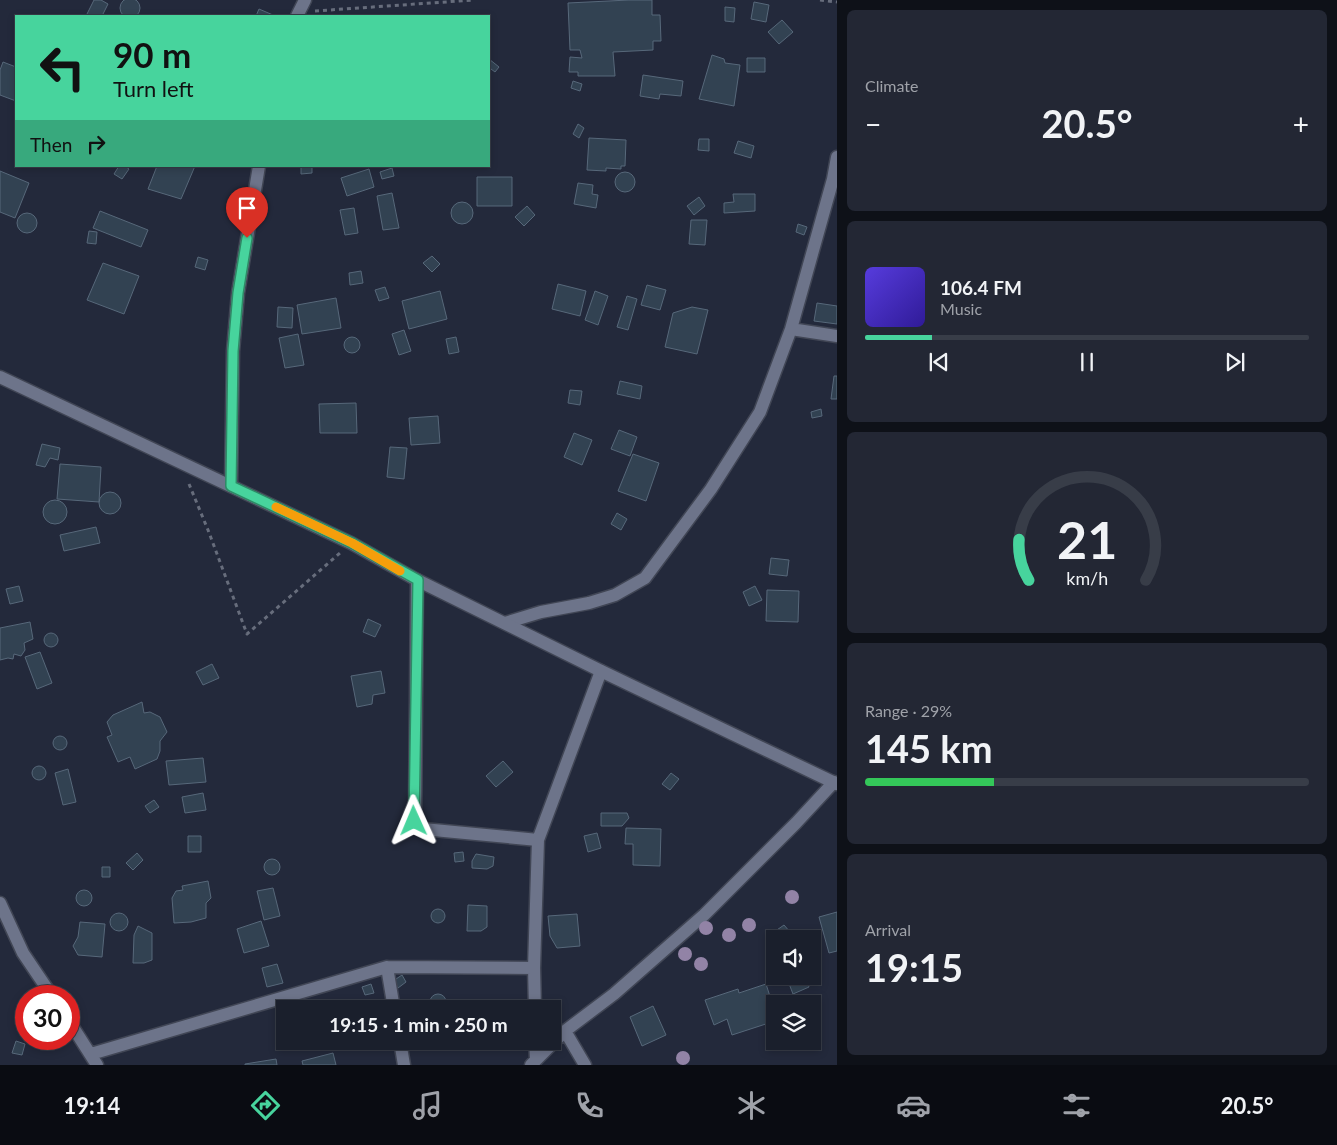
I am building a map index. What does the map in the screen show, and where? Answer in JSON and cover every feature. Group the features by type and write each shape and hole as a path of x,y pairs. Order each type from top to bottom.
{"street":[{"path":"298,14 305,0"},
{"path":"504,623 541,612 589,604 615,595 645,578 711,489 760,412 792,329 833,179 837,157"},
{"path":"231,486 233,351 238,293 259,167"},
{"path":"792,329 837,336"},
{"path":"0,376 352,543 418,580 504,623 835,783 704,915 614,994 565,1031 533,1062"},
{"path":"418,580 414,821 423,829 538,840"},
{"path":"535,1000 538,840 601,671"},
{"path":"0,903 23,953 45,985"},
{"path":"80,1038 94,1060 387,967 534,968"},
{"path":"387,967 392,1000"},
{"path":"565,1031 585,1065"},
{"path":"402,1050 404,1065"}],"path":[{"path":"298,14 474,0"},
{"path":"820,0 837,2"},
{"path":"180,462 247,634 352,543"}],"building":[{"path":"126,-1 134,-1 140,8 137,15 123,15 121,12 121,4"},
{"path":"94,0 101,0 108,4 102,15 86,15"},
{"path":"652,0 652,15 660,15 661,41 653,41 653,50 613,52 615,76 578,76 578,72 569,72 570,57 582,58 580,50 570,50 568,3"},
{"path":"754,2 769,5 766,22 751,19"},
{"path":"725,7 735,8 734,22 725,21"},
{"path":"259,9 273,15 256,15"},
{"path":"782,20 793,32 779,44 768,32"},
{"path":"712,55 724,59 725,63 740,65 734,106 699,99"},
{"path":"747,58 765,58 765,72 747,72"},
{"path":"490,60 499,67 495,72 491,69 490,70"},
{"path":"3,62 15,67 15,101 0,95 0,70"},
{"path":"643,75 683,81 681,96 660,94 659,99 640,96"},
{"path":"573,81 582,84 580,91 571,88"},
{"path":"578,124 584,128 579,138 573,134"},
{"path":"589,138 626,140 625,166 621,166 621,169 606,168 606,171 587,170"},
{"path":"699,139 709,139 709,151 698,150"},
{"path":"738,141 754,146 751,158 734,153"},
{"path":"118,167 129,169 122,179 114,174"},
{"path":"157,167 195,167 181,199 148,189"},
{"path":"301,167 312,167 312,173 301,174"},
{"path":"392,168 394,176 382,179 380,172"},
{"path":"369,169 374,187 347,196 341,178"},
{"path":"0,171 29,183 15,218 0,212"},
{"path":"621,172 629,172 635,178 635,186 629,192 621,192 615,186 615,178"},
{"path":"477,177 512,177 512,206 477,206"},
{"path":"578,183 593,185 592,194 598,195 596,208 574,204"},
{"path":"392,193 399,228 383,230 377,196"},
{"path":"733,194 755,194 755,211 724,213 724,203 734,202"},
{"path":"699,197 705,206 694,215 687,206"},
{"path":"462,202 470,205 473,213 470,221 462,224 454,221 451,213 454,205"},
{"path":"527,206 535,215 524,226 515,217"},
{"path":"354,208 358,233 345,235 340,210"},
{"path":"100,211 148,230 141,247 93,228"},
{"path":"27,213 34,216 37,223 34,230 27,233 20,230 17,223 20,216"},
{"path":"691,220 707,220 705,245 689,244"},
{"path":"798,224 807,227 804,235 796,232"},
{"path":"89,231 97,232 96,244 87,243"},
{"path":"432,256 440,264 432,272 423,263"},
{"path":"198,257 208,260 205,270 195,267"},
{"path":"103,263 139,276 124,314 87,300"},
{"path":"361,271 363,283 350,285 349,273"},
{"path":"558,284 586,291 580,316 552,309"},
{"path":"647,285 666,290 660,310 641,305"},
{"path":"385,287 389,298 379,301 375,290"},
{"path":"440,291 447,319 409,329 402,301"},
{"path":"595,291 608,296 598,325 585,320"},
{"path":"627,296 637,299 628,330 617,327"},
{"path":"336,298 341,328 302,334 297,305"},
{"path":"817,303 837,306 837,324 814,321"},
{"path":"278,307 293,308 292,328 277,327"},
{"path":"692,307 708,310 697,354 665,347 673,313"},
{"path":"404,330 411,351 399,355 392,334"},
{"path":"298,334 304,365 285,368 279,338"},
{"path":"349,337 355,337 360,342 358,351 349,353 344,348 344,342"},
{"path":"456,337 459,352 449,354 446,339"},
{"path":"834,376 837,376 837,399 831,399"},
{"path":"620,381 642,386 640,399 617,394"},
{"path":"570,390 582,391 580,405 568,403"},
{"path":"356,403 357,433 320,433 319,404"},
{"path":"821,409 822,416 812,418 811,412"},
{"path":"438,416 440,443 411,445 409,418"},
{"path":"619,430 637,437 630,456 611,449"},
{"path":"574,433 592,440 582,465 564,457"},
{"path":"42,444 60,448 58,460 50,458 45,467 36,465"},
{"path":"390,447 407,448 404,479 387,477"},
{"path":"633,454 659,463 646,501 618,491"},
{"path":"60,464 101,467 99,502 57,499"},
{"path":"110,492 118,495 121,503 118,511 110,514 102,511 99,503 102,495"},
{"path":"55,500 64,503 67,512 64,521 55,524 46,521 43,512 46,503"},
{"path":"617,513 627,519 621,530 611,524"},
{"path":"96,527 100,543 64,551 60,535"},
{"path":"771,558 789,560 787,576 769,574"},
{"path":"19,586 23,601 10,604 6,589"},
{"path":"755,586 762,600 749,606 743,592"},
{"path":"767,590 799,591 798,622 766,621"},
{"path":"368,619 381,625 375,637 363,632"},
{"path":"30,622 33,639 24,643 25,650 21,656 14,654 13,659 0,660 0,628"},
{"path":"48,633 54,633 58,640 54,647 48,647 44,643 44,637"},
{"path":"40,652 52,683 37,689 25,657"},
{"path":"212,664 219,678 203,685 196,672"},
{"path":"381,671 385,693 373,695 372,704 357,707 351,676"},
{"path":"142,702 144,713 150,712 160,717 167,732 160,741 160,751 157,759 135,769 130,757 118,762 107,737 112,735 107,722 113,715"},
{"path":"57,736 63,736 67,743 63,750 57,750 53,746 53,740"},
{"path":"203,758 206,782 169,785 166,761"},
{"path":"503,761 513,772 496,787 486,776"},
{"path":"36,766 42,766 46,773 42,780 36,780 32,776 32,770"},
{"path":"68,769 76,802 63,805 55,773"},
{"path":"671,773 679,779 670,790 662,784"},
{"path":"203,793 206,810 185,813 182,797"},
{"path":"154,800 159,807 150,813 145,806"},
{"path":"601,813 627,813 629,818 622,826 601,826"},
{"path":"626,828 661,829 660,866 633,865 633,844 625,844"},
{"path":"597,833 601,848 588,852 584,836"},
{"path":"188,836 201,836 201,852 188,852"},
{"path":"463,852 464,861 455,862 454,853"},
{"path":"137,853 143,860 133,870 126,863"},
{"path":"476,854 494,857 493,866 487,869 472,868 472,861"},
{"path":"269,859 275,859 280,864 278,873 269,875 264,870 264,864"},
{"path":"102,867 110,867 110,877 102,877"},
{"path":"208,881 211,898 206,903 206,918 191,922 174,923 172,898 176,891 183,890 182,886"},
{"path":"273,888 280,916 264,920 257,891"},
{"path":"81,890 87,890 92,895 90,904 81,906 76,901 76,895"},
{"path":"468,905 487,906 487,927 481,931 467,931"},
{"path":"435,909 441,909 445,916 441,923 435,923 431,919 431,913"},
{"path":"837,912 837,951 829,953 819,917"},
{"path":"119,913 127,918 128,922 123,930 119,931 111,926 110,922 115,914"},
{"path":"577,914 580,946 557,948 550,936 548,916"},
{"path":"261,921 269,946 244,953 237,929"},
{"path":"80,922 105,924 102,957 78,955 73,946 78,937"},
{"path":"784,925 788,930 777,930"},
{"path":"138,926 152,933 152,960 144,963 133,963 134,935"},
{"path":"277,964 283,983 267,987 262,968"},
{"path":"402,975 406,982 398,988 393,981"},
{"path":"371,984 374,993 365,995 362,987"},
{"path":"766,984 770,995 766,995 766,1024 732,1035 727,1019 714,1025 705,1000 738,989 739,993"},
{"path":"790,985 808,985 809,987 793,994"},
{"path":"435,994 441,994 446,999 430,1000"},
{"path":"653,1006 666,1035 642,1046 630,1017"},
{"path":"15,1044 15,1050 23,1050 22,1055 12,1053"},
{"path":"333,1053 336,1065 303,1065 302,1061"},
{"path":"276,1059 277,1065 245,1065 245,1064"}],"slow traffic":[{"path":"276,507 352,543 400,571"}],"route":[{"path":"247,238 238,293 233,351 231,486 352,543 418,580 414,821"}]}
